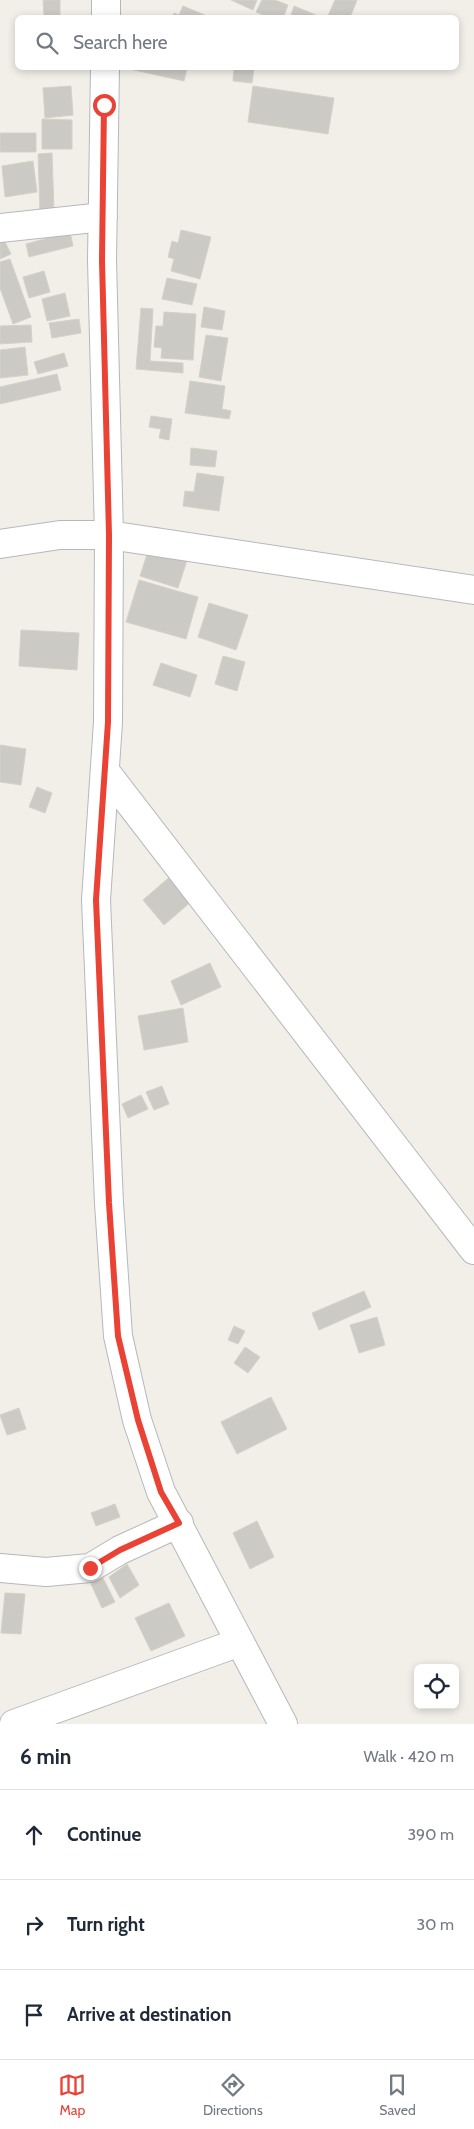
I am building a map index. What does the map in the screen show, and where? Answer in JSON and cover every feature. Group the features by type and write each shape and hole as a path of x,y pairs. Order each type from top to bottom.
{"street":[{"path":"106,0 106,15"},
{"path":"105,70 103,217 109,535 108,722 96,900 109,1203 118,1336 138,1420 161,1492 179,1523 283,1724"},
{"path":"0,228 103,217"},
{"path":"0,544 60,535 109,535 474,590"},
{"path":"105,771 474,1250"},
{"path":"0,1568 46,1572 90,1568 120,1550 179,1523"},
{"path":"14,1724 240,1642"}],"building":[{"path":"43,0 60,0 60,15 44,15"},
{"path":"231,0 257,0 253,10"},
{"path":"262,0 275,0 288,5 284,15 263,15 256,12"},
{"path":"335,0 357,0 351,15 328,15"},
{"path":"183,6 205,15 179,15"},
{"path":"294,6 316,15 291,15"},
{"path":"134,70 187,70 184,81"},
{"path":"234,70 254,70 252,83 233,81"},
{"path":"71,86 73,115 45,118 43,88"},
{"path":"253,86 334,98 328,134 248,122"},
{"path":"42,119 72,120 72,149 42,149"},
{"path":"0,133 36,133 36,152 0,152"},
{"path":"52,153 54,212 40,213 38,154"},
{"path":"33,161 37,192 5,197 2,166"},
{"path":"181,230 211,237 200,279 171,271 174,259 168,257 172,241 178,243"},
{"path":"0,232 11,254 0,259"},
{"path":"70,232 73,246 29,257 26,244"},
{"path":"10,259 31,317 13,324 0,288 0,262"},
{"path":"44,271 50,292 29,298 23,277"},
{"path":"167,278 197,284 192,305 162,299"},
{"path":"65,293 70,316 47,321 42,299"},
{"path":"204,307 225,311 222,330 201,327"},
{"path":"141,308 153,309 150,361 183,363 183,373 136,369"},
{"path":"164,312 196,314 193,360 161,358 162,348 154,347 156,326 163,326"},
{"path":"79,319 81,333 52,338 49,323"},
{"path":"31,325 32,342 0,344 0,326"},
{"path":"206,335 228,338 221,381 199,377"},
{"path":"25,347 28,375 0,378 0,350"},
{"path":"64,353 68,366 38,374 34,362"},
{"path":"57,374 61,390 0,404 0,387"},
{"path":"190,381 225,386 222,409 231,411 229,419 185,413"},
{"path":"151,416 172,419 169,440 159,438 161,429 149,427"},
{"path":"191,448 217,451 215,467 190,465"},
{"path":"197,473 224,477 219,511 183,506 185,491 194,492"},
{"path":"156,527 194,539 178,588 140,576"},
{"path":"139,580 198,597 186,639 126,622"},
{"path":"209,603 248,615 236,650 198,637"},
{"path":"21,630 79,633 77,670 19,666"},
{"path":"223,656 245,662 237,691 215,684"},
{"path":"161,663 197,675 190,697 153,685"},
{"path":"0,745 26,749 21,785 0,782"},
{"path":"37,787 52,793 45,813 29,807"},
{"path":"172,875 193,900 164,925 143,900"},
{"path":"210,963 221,987 181,1005 171,981"},
{"path":"183,1008 188,1042 144,1050 138,1016"},
{"path":"162,1086 169,1104 154,1110 146,1092"},
{"path":"141,1095 148,1109 128,1118 122,1104"},
{"path":"364,1291 371,1307 319,1330 312,1313"},
{"path":"377,1317 385,1345 359,1353 350,1325"},
{"path":"234,1326 245,1331 238,1344 228,1340"},
{"path":"245,1347 260,1357 248,1373 234,1363"},
{"path":"271,1397 287,1429 237,1454 221,1422"},
{"path":"19,1408 26,1429 7,1435 0,1415"},
{"path":"115,1504 120,1517 96,1526 91,1513"},
{"path":"257,1521 274,1557 250,1569 233,1533"},
{"path":"127,1564 139,1585 120,1598 109,1577"},
{"path":"103,1578 115,1602 102,1608 91,1584"},
{"path":"5,1593 25,1594 21,1634 1,1633"},
{"path":"169,1603 185,1636 151,1651 135,1618"}],"route":[{"path":"90,1568 120,1550 179,1523 161,1492 138,1420 118,1336 101,1055 96,900 108,722 109,535 102,260 104,105"}]}
